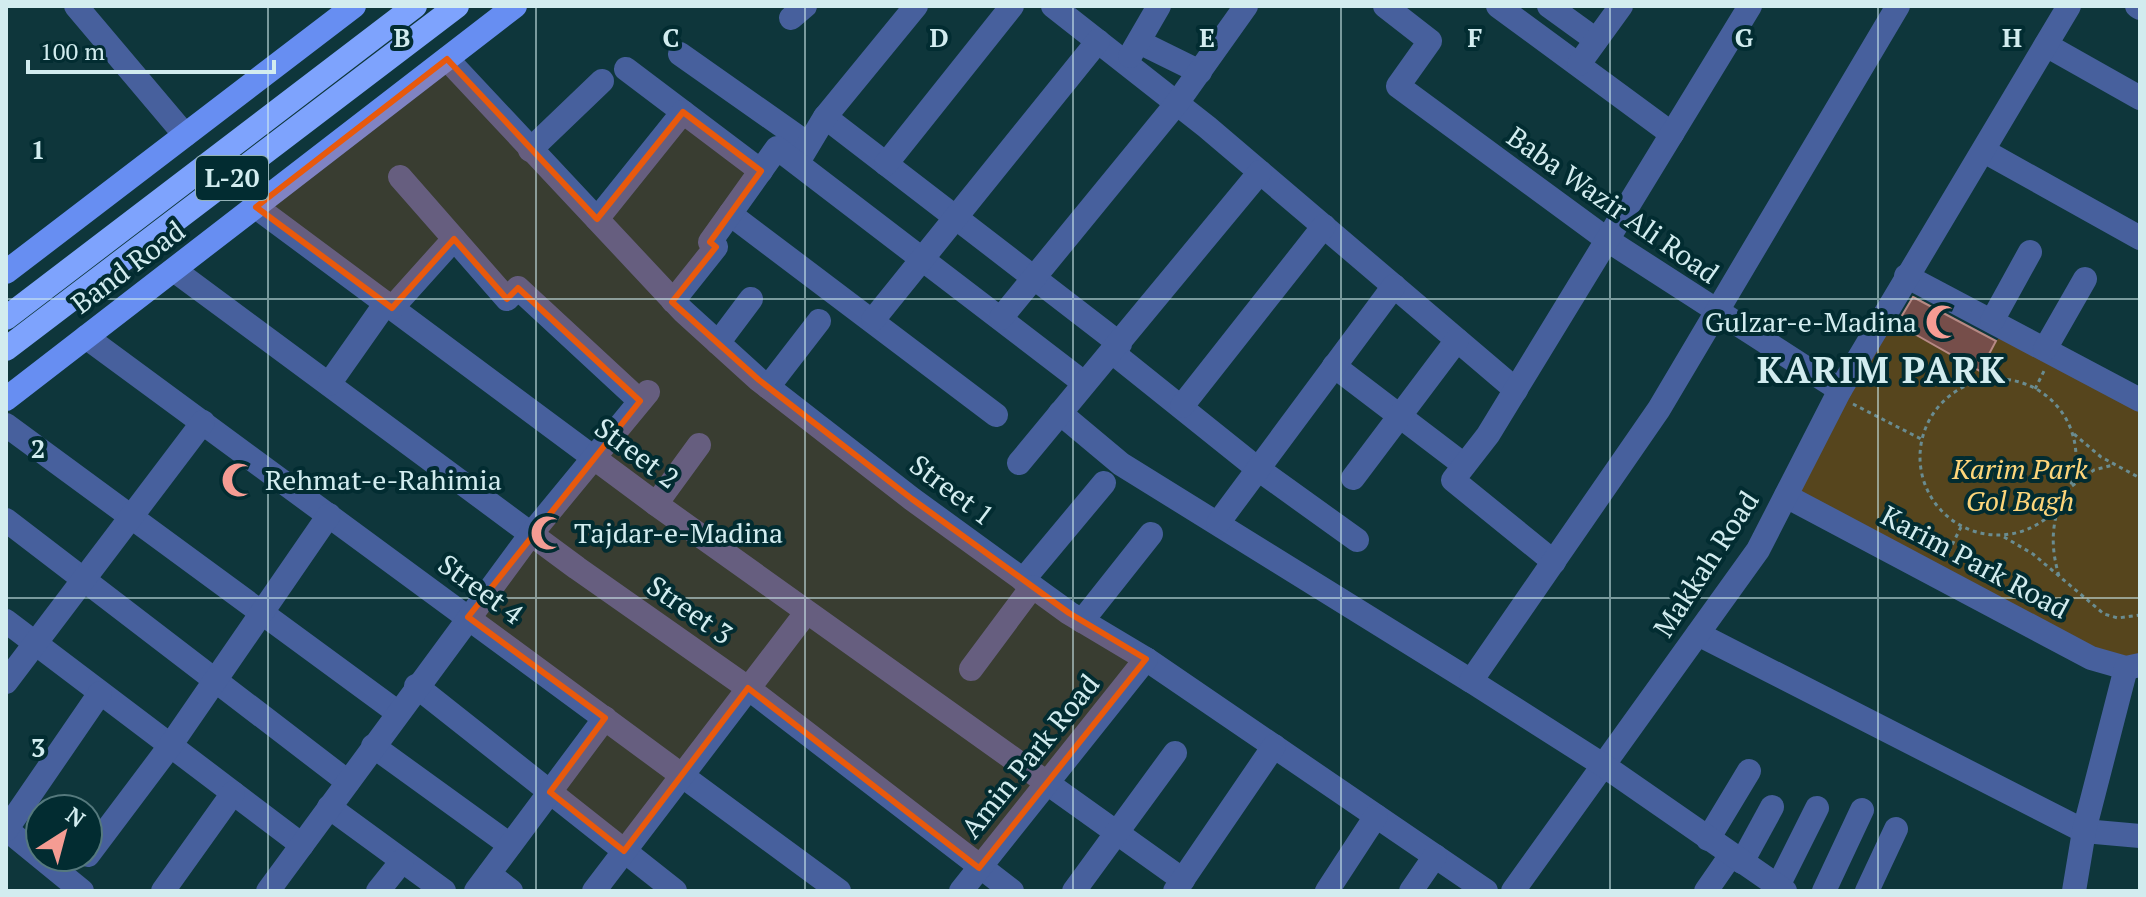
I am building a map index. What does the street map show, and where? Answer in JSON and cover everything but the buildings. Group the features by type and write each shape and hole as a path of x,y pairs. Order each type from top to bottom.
{"highway":[{"name":"L-20","path":"6,318 415,6"},
{"name":"L-20","path":"6,349 457,6"}],"main road":[{"path":"8,268 354,6"},
{"name":"Band Road","path":"6,399 515,6"}],"street":[{"path":"76,6 185,135"},
{"path":"803,153 825,117 916,6"},
{"path":"886,164 1012,6"},
{"path":"1126,63 1159,6"},
{"path":"1001,318 1177,103 1246,6"},
{"name":"Baba Wazir Ali Road","path":"1385,6 1430,41 1398,86 1609,241 1839,393"},
{"path":"1498,6 1672,134"},
{"path":"1549,6 1596,40"},
{"path":"1579,64 1620,6"},
{"path":"1554,562 1453,480 1516,390 1750,6"},
{"path":"1471,681 1659,409 1713,312 1779,210 1898,6"},
{"name":"Makkah Road","path":"1513,891 1758,550 1839,393 2069,6"},
{"path":"1065,10 1098,41 1260,172 1516,390"},
{"path":"873,320 1098,41"},
{"path":"1139,42 1200,72"},
{"path":"2046,45 2140,98"},
{"path":"680,54 803,153 923,258 1084,383"},
{"name":"Street 1","path":"447,59 673,301 768,387 1028,584 1146,659 1486,891"},
{"path":"626,69 761,171"},
{"path":"530,150 602,81"},
{"path":"597,219 683,112"},
{"path":"825,117 1034,278 1258,469 1357,540"},
{"path":"673,301 716,247 710,242 777,148 803,153"},
{"path":"1984,151 2140,238"},
{"path":"1019,463 1260,172"},
{"path":"268,891 416,686 531,534 644,396 518,288 507,299 400,177"},
{"name":"Street 2","path":"256,207 656,504 1117,834 1179,886"},
{"path":"730,214 996,415"},
{"path":"1182,406 1324,226"},
{"path":"329,384 389,305 454,239"},
{"path":"1992,321 2030,252"},
{"name":"Street 3","path":"174,270 531,534 748,688 1012,891"},
{"path":"1906,276 2140,400"},
{"path":"2045,349 2085,279"},
{"path":"1218,523 1394,286"},
{"path":"718,343 751,299"},
{"path":"768,387 819,321"},
{"name":"Street 4","path":"86,337 839,891"},
{"path":"1353,478 1457,340"},
{"path":"1334,366 1464,465"},
{"path":"1060,413 1121,464 1603,765 1781,888 1817,808"},
{"path":"6,682 203,422"},
{"path":"6,425 397,712"},
{"path":"656,504 699,445"},
{"path":"971,669 1028,584 1104,483"},
{"name":"Karim Park Road","path":"1786,496 2091,658 2133,666"},
{"path":"104,833 170,746 329,515"},
{"path":"6,520 348,782"},
{"path":"1082,621 1151,534"},
{"path":"594,891 806,613"},
{"path":"6,621 302,845"},
{"path":"1698,634 2084,831 2140,836"},
{"name":"Amin Park Road","path":"961,891 1146,659"},
{"path":"2074,891 2084,831 2133,666"},
{"path":"416,686 675,891"},
{"path":"71,888 6,829 100,693"},
{"path":"511,891 482,883 605,718"},
{"path":"373,746 510,845"},
{"path":"1179,886 1274,746"},
{"path":"1074,891 1175,753"},
{"path":"1708,839 1749,771"},
{"path":"163,891 233,793"},
{"path":"329,807 444,891"},
{"path":"1706,891 1737,858 1772,807"},
{"path":"1824,891 1862,810"},
{"path":"1327,891 1376,816"},
{"path":"1867,891 1896,829"},
{"path":"1411,891 1435,856"},
{"path":"378,891 402,861"}],"path":[{"path":"2058,509 2038,526 2013,535 1986,536 1961,527 1940,511 1926,490 1919,465 1921,439 1931,416 1947,396 1970,383 1995,378 2020,382 2043,393 2062,411 2074,434 2077,461 2072,486 2058,509 2052,527 2052,546 2060,578"},
{"path":"1839,393 1921,439"},
{"path":"2074,434 2116,465 2140,478"},
{"path":"2072,486 2094,470 2116,465"},
{"path":"1936,575 1961,527"},
{"path":"2001,535 2019,544 2104,614 2118,618 2140,615"}],"highlighted area":[{"path":"447,59 597,219 683,112 761,171 710,242 716,247 672,302 759,380 912,499 1069,613 1146,659 979,868 748,688 624,851 550,792 605,718 468,617 640,401 518,288 507,299 454,239 392,308 256,207"}],"green space":[{"name":"Karim Park Gol Bagh","path":"1883,316 1980,371 2004,328 2140,400 2140,665 2126,668 1786,496"}],"place":[{"name":"Gulzar-e-Madina","path":"1943,322"},
{"name":"Rehmat-e-Rahimia","path":"239,480"},
{"name":"Tajdar-e-Madina","path":"548,533"}],"district":[{"name":"KARIM PARK","path":"1882,370"}]}
